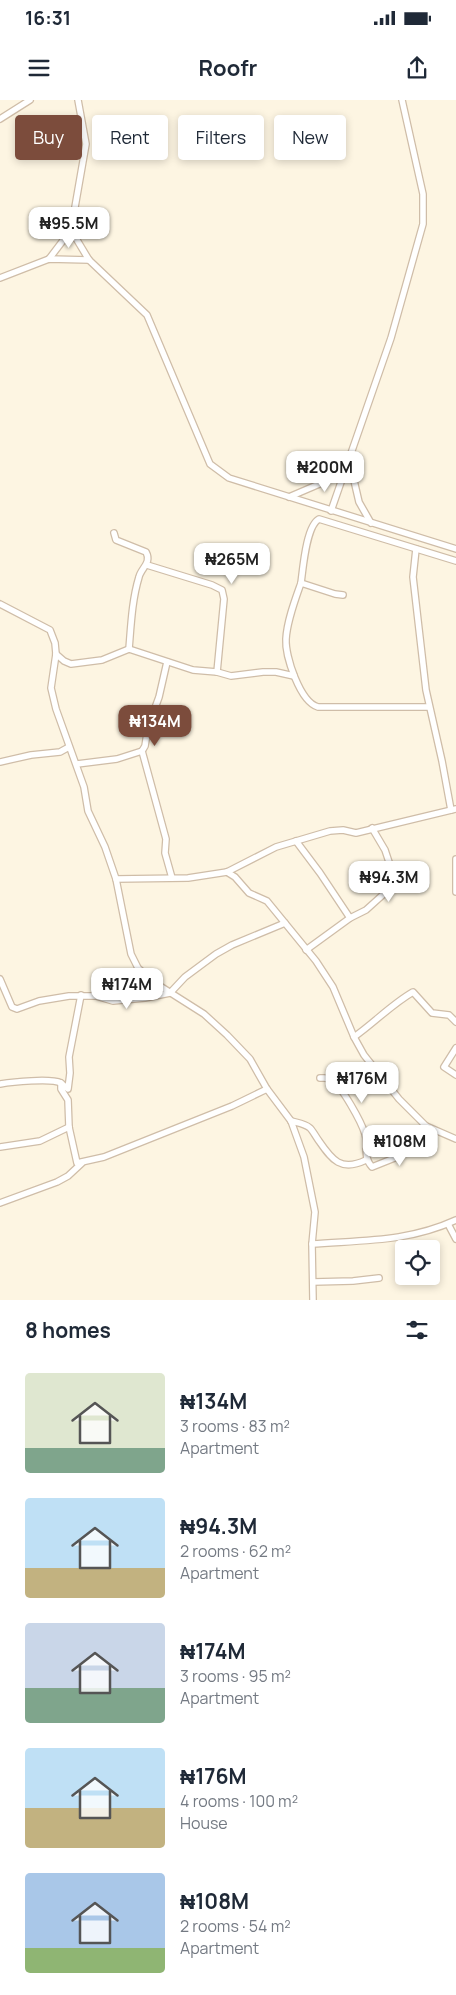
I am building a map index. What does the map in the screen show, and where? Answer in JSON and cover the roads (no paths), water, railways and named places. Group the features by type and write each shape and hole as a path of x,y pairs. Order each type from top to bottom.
{"street":[{"path":"0,120 30,100"},
{"path":"50,259 72,230 86,144 78,100"},
{"path":"331,511 391,338 423,224 423,194 402,100"},
{"path":"72,230 89,260 146,315 210,464 228,478 456,549"},
{"path":"0,278 50,259 89,260"},
{"path":"289,497 324,482 348,461"},
{"path":"348,461 359,502 371,523"},
{"path":"429,707 318,707 309,702 294,676 286,640 301,583 312,526 317,520 323,520 456,561"},
{"path":"114,533 116,540 146,552 148,556 147,565 140,572 136,585 131,616 129,649"},
{"path":"116,880 172,878 228,872 268,850 330,831 344,830 356,832 453,809 437,734 429,707 413,577 416,549"},
{"path":"147,565 212,585 222,590 224,599 218,672"},
{"path":"301,583 335,594 343,594"},
{"path":"0,604 50,630 55,643 56,654 51,688 56,709 77,764 84,787 88,812 105,847 116,880 131,954 138,968 152,981 204,1014 227,1035 250,1060 267,1089 291,1121 304,1156 314,1212 312,1244 313,1300"},
{"path":"56,654 64,661 72,664 102,660 129,649 193,670 218,672 231,676 263,672 284,673 294,676"},
{"path":"167,662 159,697 142,751 166,839 165,854 172,878"},
{"path":"0,762 31,755 60,752 69,747"},
{"path":"77,764 117,759 142,751"},
{"path":"306,950 350,918 371,906 396,883 385,850 372,828"},
{"path":"296,841 350,918"},
{"path":"456,860 456,892"},
{"path":"228,872 249,893 267,900 316,961 333,987 354,1037 364,1055 399,1099 426,1126 456,1139"},
{"path":"0,979 12,1007 17,1009 24,1005 45,1000 81,995 96,996 113,1001 145,998 170,993 185,977 216,954 232,945 285,924"},
{"path":"354,1037 375,1022 403,997 413,992 432,1013 449,1015 456,1022"},
{"path":"0,1084 57,1081 61,1082 68,1089 69,1057 81,995"},
{"path":"456,1048 444,1067 456,1075"},
{"path":"320,1078 332,1080 350,1104 365,1134 366,1160 372,1167 397,1157 426,1126"},
{"path":"61,1082 61,1089 68,1100 69,1127 77,1163 104,1157 267,1089"},
{"path":"291,1121 302,1123 311,1129 334,1161 341,1164 357,1164 366,1160"},
{"path":"0,1147 40,1141 69,1127"},
{"path":"0,1203 57,1182 68,1176 82,1163"},
{"path":"312,1244 392,1239 422,1233 456,1220"},
{"path":"448,1224 456,1239"},
{"path":"314,1282 353,1282 379,1278"}]}
